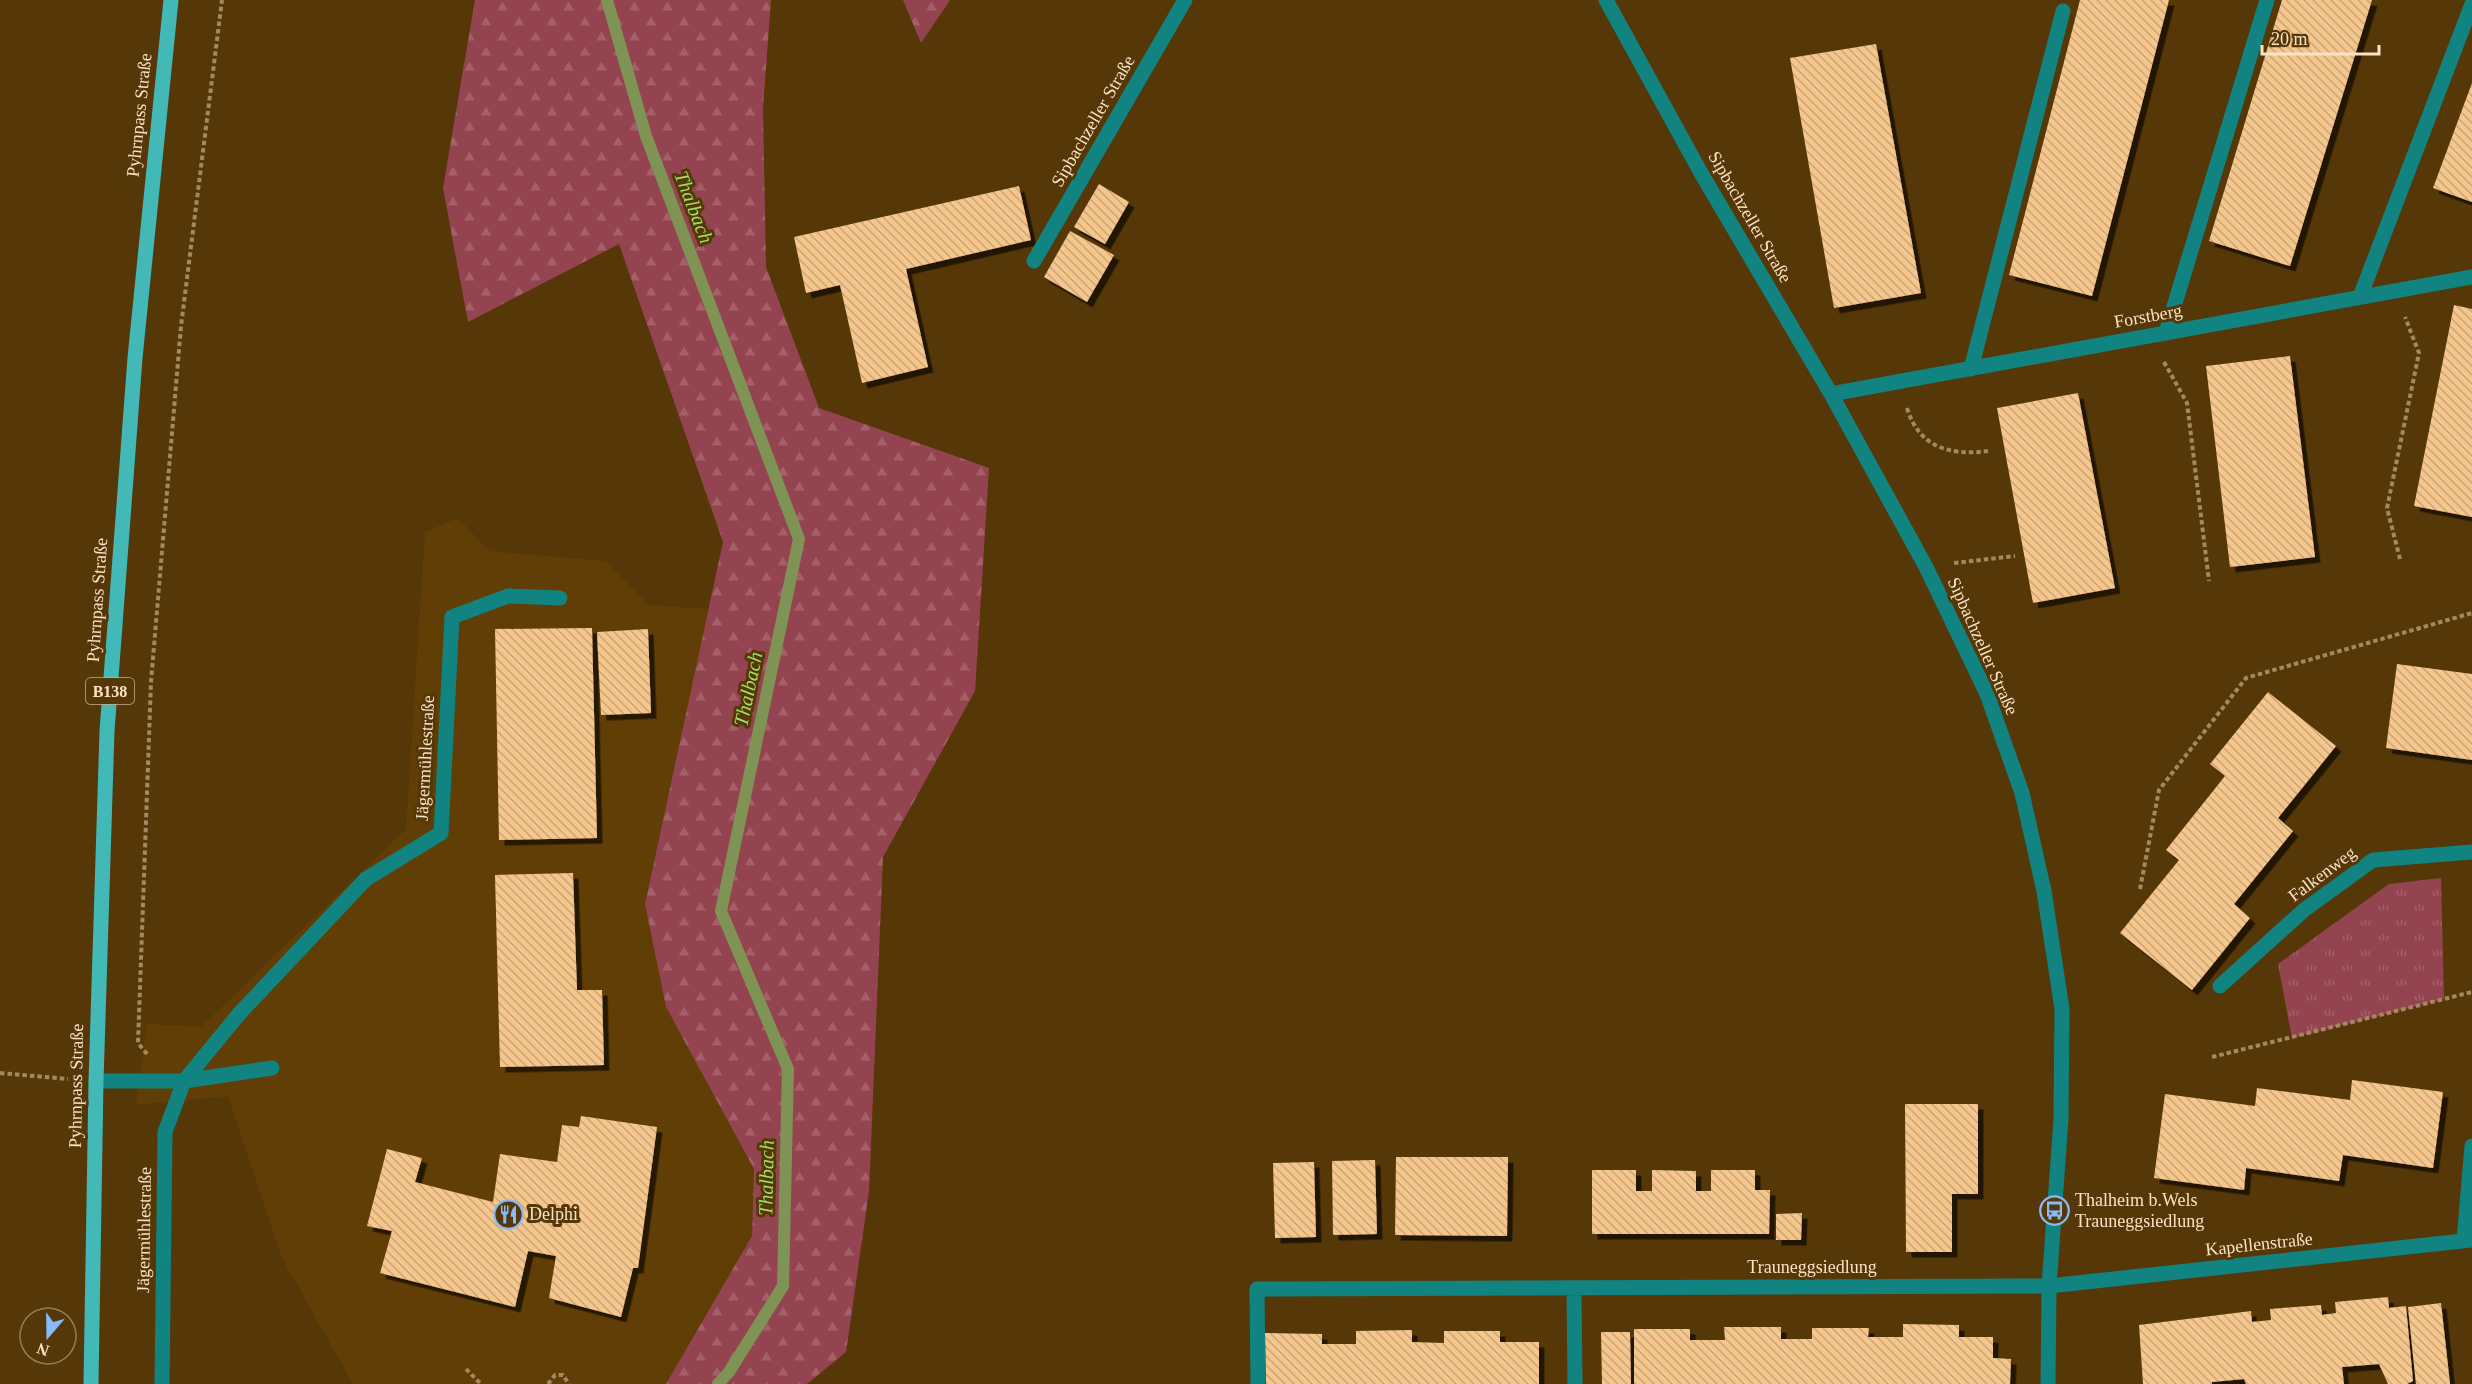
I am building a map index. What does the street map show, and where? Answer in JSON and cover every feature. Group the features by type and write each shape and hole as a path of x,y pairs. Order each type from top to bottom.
{"main road":[{"name":"Pyhrnpass Straße","path":"91,1384 96,1081 107,731 135,358 171,0"}],"street":[{"name":"Sipbachzeller Straße","path":"1034,261 1185,0"},
{"name":"Sipbachzeller Straße","path":"1606,0 1701,173 1831,394 1926,567 1987,694 2022,793 2044,891 2062,1010 2061,1119 2049,1286 2048,1384"},
{"path":"2166,333 2267,0"},
{"path":"2360,297 2472,4"},
{"path":"1971,369 2063,11"},
{"name":"Forstberg","path":"1831,394 2472,277"},
{"name":"Jägermühlestraße","path":"162,1384 165,1132 184,1081 239,1014 366,879 441,833 452,617 508,596 560,598"},
{"name":"Falkenweg","path":"2220,986 2304,910 2373,860 2472,852"},
{"path":"96,1081 184,1081 272,1068"},
{"path":"2468,1241 2472,1146"},
{"name":"Kapellenstraße","path":"2049,1286 2468,1241"},
{"name":"Trauneggsiedlung","path":"1257,1384 1257,1289 2049,1286"},
{"path":"1574,1288 1575,1384"}],"path":[{"path":"153,1081 153,1060 138,1043 151,682 181,326 222,0"},
{"path":"2396,291 2419,353 2387,508 2400,559"},
{"path":"2148,336 2187,403 2210,581"},
{"path":"1901,381 1907,412 1921,434 1940,448 1962,454 1988,451"},
{"path":"1926,567 2015,556"},
{"path":"2140,890 2159,790 2246,678 2472,613"},
{"path":"2212,1057 2472,992"},
{"path":"0,1073 96,1081"},
{"path":"466,1369 481,1384"},
{"path":"548,1384 555,1375 563,1376 568,1384"}],"shaded area":[{"path":"458,518 489,551 605,561 649,605 709,609 645,904 666,1007 754,1169 752,1236 666,1384 353,1384 282,1258 228,1096 136,1105 147,1024 201,1027 406,829 425,532"}],"green space":[{"path":"475,0 771,0 763,108 766,267 819,408 989,468 975,691 883,857 869,1191 846,1352 807,1384 666,1384 752,1236 754,1169 666,1007 645,904 723,542 619,244 468,322 443,188"},
{"path":"903,0 950,0 921,43"},
{"path":"2441,878 2444,999 2292,1038 2278,964 2389,884"}],"building":[{"path":"2080,0 2169,0 2092,296 2009,275"},
{"path":"2282,0 2372,0 2290,266 2209,241"},
{"path":"1876,44 1921,293 1834,308 1790,58"},
{"path":"2472,83 2472,202 2433,188"},
{"path":"1099,184 1129,202 1105,244 1074,227"},
{"path":"1019,186 1031,240 906,269 928,367 862,383 840,285 806,293 794,237"},
{"path":"1070,231 1114,255 1087,302 1044,277"},
{"path":"2454,305 2472,309 2472,517 2414,506"},
{"path":"2290,356 2315,557 2230,567 2206,366"},
{"path":"2078,393 2115,588 2033,603 1997,408"},
{"path":"592,628 597,838 499,840 495,629"},
{"path":"648,629 651,713 601,715 597,632"},
{"path":"2397,664 2472,674 2472,760 2386,748"},
{"path":"2268,692 2336,746 2278,818 2293,831 2234,904 2250,918 2192,990 2120,933 2179,860 2166,850 2225,776 2210,764"},
{"path":"573,873 577,990 602,990 604,1065 500,1067 495,875"},
{"path":"2352,1080 2443,1092 2433,1168 2343,1155 2339,1181 2246,1168 2244,1190 2154,1178 2165,1094 2255,1106 2257,1088 2350,1100"},
{"path":"1905,1104 1978,1104 1978,1194 1952,1194 1952,1252 1906,1252"},
{"name":"Delphi","path":"581,1116 657,1127 638,1268 633,1268 621,1317 549,1298 556,1256 528,1251 515,1307 380,1273 392,1231 367,1226 387,1149 422,1158 415,1182 493,1202 500,1154 557,1162 562,1125 579,1127"},
{"path":"1396,1157 1508,1157 1507,1236 1395,1235"},
{"path":"1375,1160 1377,1234 1333,1235 1332,1161"},
{"path":"1314,1162 1316,1237 1275,1238 1273,1163"},
{"path":"1592,1170 1636,1170 1636,1191 1652,1191 1652,1170 1696,1171 1696,1191 1711,1191 1711,1170 1755,1170 1755,1190 1770,1190 1769,1234 1592,1234"},
{"path":"1802,1213 1801,1240 1776,1240 1776,1214"},
{"path":"2388,1297 2389,1308 2406,1306 2413,1381 2407,1384 2388,1384 2379,1364 2342,1367 2344,1384 2246,1384 2244,1379 2212,1382 2212,1384 2143,1384 2139,1325 2251,1311 2252,1322 2271,1320 2270,1309 2321,1305 2322,1315 2336,1313 2335,1302"},
{"path":"2441,1303 2450,1384 2416,1384 2408,1307"},
{"path":"1903,1324 1959,1325 1959,1337 1993,1337 1993,1358 2011,1359 2010,1384 1634,1384 1634,1329 1690,1329 1690,1340 1725,1340 1724,1327 1781,1327 1781,1339 1812,1339 1812,1328 1869,1328 1868,1337 1903,1337"},
{"path":"1412,1330 1412,1342 1444,1343 1444,1331 1500,1331 1500,1342 1539,1342 1539,1384 1266,1384 1265,1333 1322,1334 1322,1344 1356,1344 1356,1331"},
{"path":"1601,1332 1630,1332 1631,1384 1602,1384"}],"waterway":[{"name":"Thalbach","path":"607,0 646,136 799,539 721,911 788,1069 783,1286 729,1372 718,1384"}],"place":[{"name":"Thalheim b.Wels Trauneggsiedlung","path":"2054,1210"},
{"name":"Delphi","path":"508,1214"}]}
